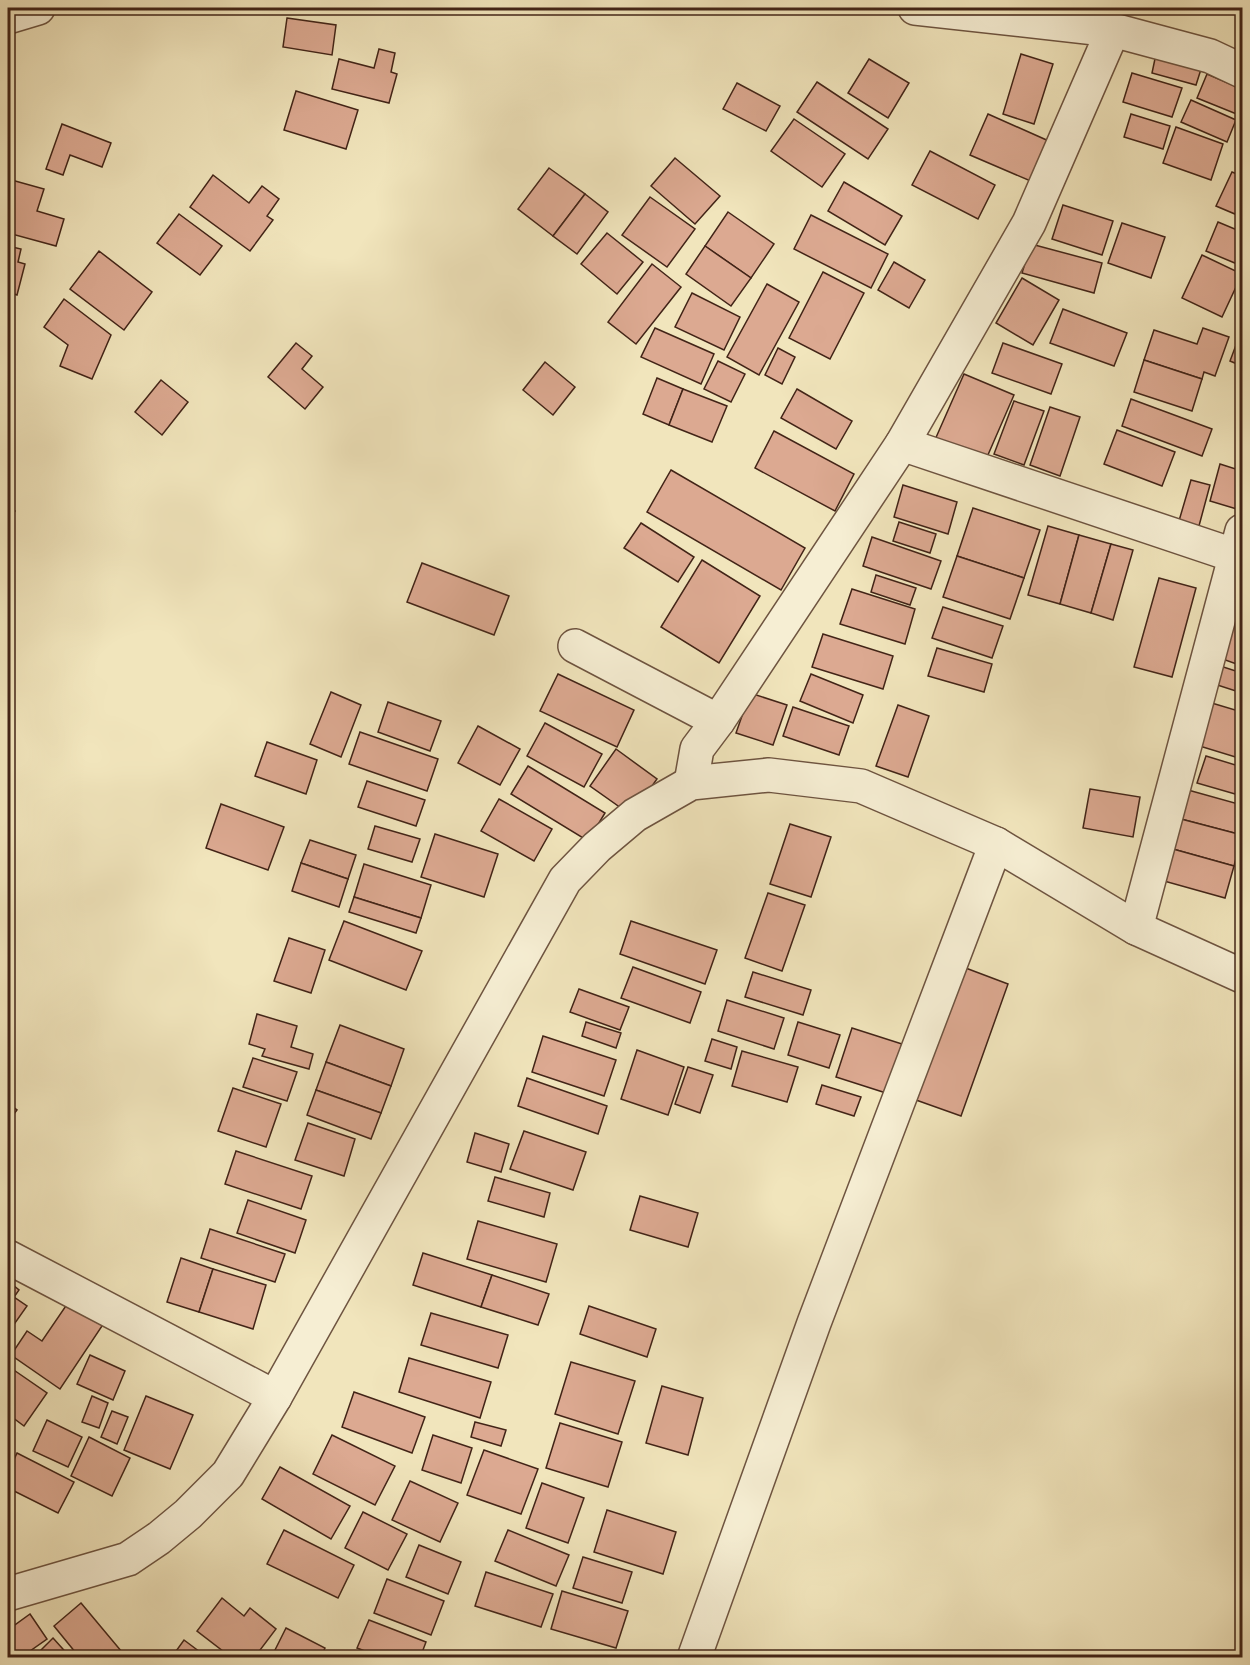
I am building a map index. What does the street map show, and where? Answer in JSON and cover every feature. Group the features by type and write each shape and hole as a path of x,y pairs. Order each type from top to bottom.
{"street":[{"path":"8,17 38,8"},
{"path":"915,8 1113,30 1210,56 1242,71"},
{"path":"691,783 697,749 718,721 902,444 1029,223 1113,30"},
{"path":"902,444 1240,548 1136,928"},
{"path":"575,646 718,721"},
{"path":"8,1594 128,1559 159,1538 188,1514 228,1474 275,1397 565,880 597,847 635,815 691,783 769,775 861,786 989,865 1242,976"},
{"path":"694,1658 814,1323 989,865"},
{"path":"8,1257 275,1397"}],"building":[{"path":"287,18 336,25 332,55 283,47"},
{"path":"379,49 395,53 391,72 397,74 389,103 332,89 339,59 374,68"},
{"path":"1021,54 1053,64 1034,124 1003,114"},
{"path":"1156,54 1202,66 1196,85 1152,73"},
{"path":"869,59 909,83 888,118 848,93"},
{"path":"1132,73 1182,88 1172,117 1123,102"},
{"path":"1207,74 1242,89 1242,107 1239,115 1197,98"},
{"path":"817,82 888,129 868,159 797,112"},
{"path":"737,83 780,106 766,131 723,109"},
{"path":"8,91 14,93 8,115"},
{"path":"296,91 358,110 346,149 284,130"},
{"path":"1191,100 1236,120 1227,142 1181,122"},
{"path":"988,114 1051,142 1033,182 970,155"},
{"path":"1131,114 1170,126 1163,149 1124,137"},
{"path":"794,119 845,154 822,187 771,151"},
{"path":"62,124 111,143 102,167 70,155 63,175 46,169"},
{"path":"1176,127 1223,144 1211,180 1163,163"},
{"path":"930,151 995,185 978,219 912,185"},
{"path":"1242,153 1242,169 1237,167"},
{"path":"675,158 720,196 695,224 651,186"},
{"path":"549,168 585,194 553,236 518,209"},
{"path":"1232,172 1242,176 1242,217 1216,206"},
{"path":"213,175 249,203 262,186 279,199 267,216 273,220 250,251 190,207"},
{"path":"8,179 44,189 37,211 64,219 56,246 8,233"},
{"path":"844,182 902,216 885,245 828,211"},
{"path":"585,194 608,212 577,254 553,236"},
{"path":"650,197 695,229 667,267 622,235"},
{"path":"1063,205 1113,221 1102,255 1052,239"},
{"path":"728,212 774,244 751,278 705,246"},
{"path":"179,214 222,246 200,275 157,243"},
{"path":"811,215 888,254 871,288 794,249"},
{"path":"1218,222 1242,232 1242,266 1206,251"},
{"path":"1122,223 1165,237 1151,278 1108,263"},
{"path":"607,233 643,262 617,294 581,264"},
{"path":"1031,244 1102,263 1094,293 1022,273"},
{"path":"8,246 21,249 18,262 25,264 17,295 8,292"},
{"path":"705,246 751,278 731,306 686,274"},
{"path":"99,251 152,292 124,330 70,289"},
{"path":"1202,255 1242,274 1222,317 1182,298"},
{"path":"894,262 925,280 909,308 878,290"},
{"path":"652,264 681,287 636,344 608,322"},
{"path":"823,272 864,293 830,359 789,338"},
{"path":"1022,278 1059,300 1033,345 996,323"},
{"path":"767,284 799,302 759,375 727,357"},
{"path":"692,293 740,317 724,350 675,327"},
{"path":"64,299 111,335 92,379 60,366 68,345 44,327"},
{"path":"1063,309 1127,333 1114,366 1050,343"},
{"path":"655,328 714,354 701,384 641,357"},
{"path":"1203,328 1229,337 1215,376 1204,372 1202,379 1144,360 1154,330 1197,344"},
{"path":"1242,329 1242,366 1230,361"},
{"path":"296,343 312,356 302,369 323,387 305,409 268,377"},
{"path":"1003,343 1062,364 1051,394 992,373"},
{"path":"778,348 795,357 782,384 765,375"},
{"path":"1144,360 1202,379 1192,411 1134,392"},
{"path":"718,361 745,374 731,402 704,389"},
{"path":"545,362 575,387 553,415 523,390"},
{"path":"964,374 1014,395 984,464 934,442"},
{"path":"657,378 683,389 669,425 643,414"},
{"path":"161,380 188,402 162,435 135,412"},
{"path":"683,389 727,406 712,442 669,425"},
{"path":"797,389 852,421 836,449 781,418"},
{"path":"1131,399 1212,429 1202,456 1122,426"},
{"path":"1014,401 1044,411 1024,465 994,454"},
{"path":"1050,407 1080,417 1060,476 1030,465"},
{"path":"1242,409 1242,426 1238,424"},
{"path":"1117,430 1175,452 1162,486 1104,464"},
{"path":"774,431 854,474 835,511 755,468"},
{"path":"1220,464 1242,471 1240,510 1210,501"},
{"path":"671,470 805,548 781,590 647,512"},
{"path":"1191,480 1210,485 1196,537 1176,531"},
{"path":"903,485 957,502 948,534 894,517"},
{"path":"8,507 15,511 8,523"},
{"path":"973,508 1040,530 1024,578 957,556"},
{"path":"899,522 936,534 930,553 893,541"},
{"path":"641,523 694,557 678,582 624,548"},
{"path":"1048,526 1079,535 1060,604 1028,595"},
{"path":"1079,535 1111,544 1091,613 1060,604"},
{"path":"872,537 941,561 931,589 863,566"},
{"path":"1111,544 1133,550 1113,620 1091,613"},
{"path":"957,556 1024,578 1010,619 943,597"},
{"path":"702,560 760,596 719,663 661,627"},
{"path":"422,563 509,596 494,635 407,602"},
{"path":"876,575 916,588 910,605 871,592"},
{"path":"1159,578 1196,588 1172,677 1134,667"},
{"path":"852,589 915,609 905,644 840,624"},
{"path":"1242,590 1242,626 1228,621"},
{"path":"943,607 1003,626 992,658 932,638"},
{"path":"1228,621 1242,626 1242,666 1217,657"},
{"path":"823,634 893,656 883,689 812,667"},
{"path":"937,648 992,664 984,692 928,676"},
{"path":"1211,663 1242,673 1242,693 1205,681"},
{"path":"558,674 634,710 617,747 540,711"},
{"path":"811,674 863,695 853,723 800,701"},
{"path":"331,692 361,705 341,757 310,744"},
{"path":"750,693 787,705 773,745 736,733"},
{"path":"1205,701 1242,712 1242,759 1193,744"},
{"path":"388,702 441,721 430,751 378,732"},
{"path":"898,705 929,716 908,777 876,766"},
{"path":"793,707 849,726 839,755 783,736"},
{"path":"545,723 602,754 584,787 527,756"},
{"path":"478,726 520,749 500,785 458,763"},
{"path":"360,732 438,759 427,791 349,764"},
{"path":"267,742 317,760 306,794 255,776"},
{"path":"616,749 657,779 631,815 590,786"},
{"path":"1206,756 1242,767 1242,796 1197,783"},
{"path":"528,766 605,813 588,841 511,794"},
{"path":"367,781 425,800 416,826 358,807"},
{"path":"1090,789 1140,797 1133,837 1083,828"},
{"path":"1188,790 1242,805 1242,835 1181,819"},
{"path":"499,799 552,829 534,861 481,831"},
{"path":"221,804 284,827 268,870 206,848"},
{"path":"1181,819 1242,835 1234,866 1173,849"},
{"path":"790,824 831,837 811,897 770,884"},
{"path":"375,826 420,839 412,862 368,849"},
{"path":"435,834 498,854 484,897 421,877"},
{"path":"310,840 356,855 348,879 301,863"},
{"path":"1173,849 1234,866 1225,898 1164,881"},
{"path":"301,863 348,879 339,907 292,891"},
{"path":"364,864 431,885 421,918 354,897"},
{"path":"768,893 805,905 782,971 745,958"},
{"path":"354,897 421,918 416,933 349,912"},
{"path":"344,921 422,951 406,990 329,960"},
{"path":"631,921 717,950 705,984 620,954"},
{"path":"289,938 325,950 311,993 274,981"},
{"path":"633,967 701,992 690,1023 621,998"},
{"path":"963,967 1008,984 961,1116 916,1100"},
{"path":"753,972 811,990 803,1015 745,997"},
{"path":"579,989 629,1007 620,1030 570,1012"},
{"path":"727,1000 784,1018 774,1049 718,1031"},
{"path":"257,1014 297,1026 291,1047 313,1054 309,1069 262,1056 265,1049 249,1044"},
{"path":"586,1022 621,1033 616,1048 582,1036"},
{"path":"798,1022 840,1035 829,1068 788,1055"},
{"path":"340,1025 404,1049 391,1086 326,1062"},
{"path":"852,1028 902,1044 886,1093 836,1077"},
{"path":"543,1036 616,1060 604,1096 532,1072"},
{"path":"712,1039 737,1047 731,1069 705,1061"},
{"path":"637,1050 684,1067 668,1115 621,1099"},
{"path":"742,1051 798,1067 787,1102 732,1086"},
{"path":"253,1058 297,1072 287,1101 243,1087"},
{"path":"326,1062 391,1086 381,1113 316,1090"},
{"path":"688,1067 713,1075 700,1113 675,1104"},
{"path":"527,1078 607,1106 598,1134 518,1106"},
{"path":"822,1085 861,1097 854,1116 816,1104"},
{"path":"233,1088 281,1104 266,1147 218,1131"},
{"path":"316,1090 381,1113 371,1139 307,1115"},
{"path":"8,1103 17,1110 8,1122"},
{"path":"308,1123 355,1139 344,1176 295,1160"},
{"path":"524,1131 586,1152 573,1190 510,1169"},
{"path":"475,1133 509,1144 501,1172 467,1162"},
{"path":"236,1151 312,1176 301,1209 225,1184"},
{"path":"495,1177 550,1193 544,1217 488,1201"},
{"path":"640,1196 698,1213 688,1247 630,1230"},
{"path":"248,1200 306,1220 295,1253 237,1233"},
{"path":"478,1221 557,1244 546,1282 467,1259"},
{"path":"210,1229 285,1254 275,1282 201,1258"},
{"path":"423,1253 492,1275 481,1307 413,1285"},
{"path":"181,1258 213,1269 199,1312 167,1302"},
{"path":"213,1269 266,1285 253,1329 199,1312"},
{"path":"492,1275 549,1294 538,1325 481,1307"},
{"path":"8,1281 19,1290 14,1297 27,1306 8,1333"},
{"path":"74,1294 108,1317 60,1389 11,1355 27,1331 42,1341"},
{"path":"589,1306 656,1329 647,1357 580,1334"},
{"path":"431,1313 508,1335 498,1368 421,1345"},
{"path":"90,1355 125,1371 113,1400 77,1384"},
{"path":"409,1358 491,1382 480,1418 399,1392"},
{"path":"571,1362 635,1381 618,1434 555,1414"},
{"path":"8,1366 47,1393 24,1426 8,1414"},
{"path":"662,1386 703,1398 688,1455 646,1443"},
{"path":"354,1392 425,1417 412,1453 342,1427"},
{"path":"92,1396 108,1403 99,1428 82,1422"},
{"path":"146,1396 193,1415 170,1469 124,1450"},
{"path":"112,1411 128,1417 117,1444 101,1437"},
{"path":"47,1420 82,1437 68,1467 33,1451"},
{"path":"475,1422 506,1430 501,1446 471,1437"},
{"path":"560,1423 622,1442 608,1487 546,1468"},
{"path":"332,1435 395,1466 375,1505 313,1474"},
{"path":"433,1435 472,1448 461,1483 422,1470"},
{"path":"89,1437 130,1458 112,1496 71,1476"},
{"path":"484,1450 538,1469 521,1514 467,1495"},
{"path":"17,1453 74,1482 58,1513 8,1488 8,1473"},
{"path":"280,1467 350,1506 331,1539 262,1499"},
{"path":"410,1481 458,1503 440,1542 392,1520"},
{"path":"542,1483 584,1498 568,1543 526,1528"},
{"path":"607,1510 676,1532 663,1574 594,1552"},
{"path":"363,1512 407,1534 388,1570 345,1548"},
{"path":"284,1530 354,1565 338,1598 267,1564"},
{"path":"508,1530 569,1555 556,1586 495,1561"},
{"path":"419,1545 461,1562 448,1594 406,1577"},
{"path":"583,1557 632,1572 622,1603 573,1588"},
{"path":"486,1572 553,1594 541,1627 475,1606"},
{"path":"387,1579 444,1601 431,1635 374,1613"},
{"path":"562,1591 628,1611 616,1648 551,1629"},
{"path":"222,1598 244,1616 250,1608 276,1629 254,1658 232,1658 197,1631"},
{"path":"81,1603 127,1658 80,1658 54,1626"},
{"path":"30,1614 47,1639 20,1658 8,1658 8,1630"},
{"path":"369,1620 426,1642 420,1658 383,1658 357,1648"},
{"path":"286,1628 325,1648 320,1658 271,1658"},
{"path":"53,1638 71,1658 33,1658"},
{"path":"184,1640 208,1658 171,1658"},
{"path":"349,1652 362,1658 346,1658"}]}
